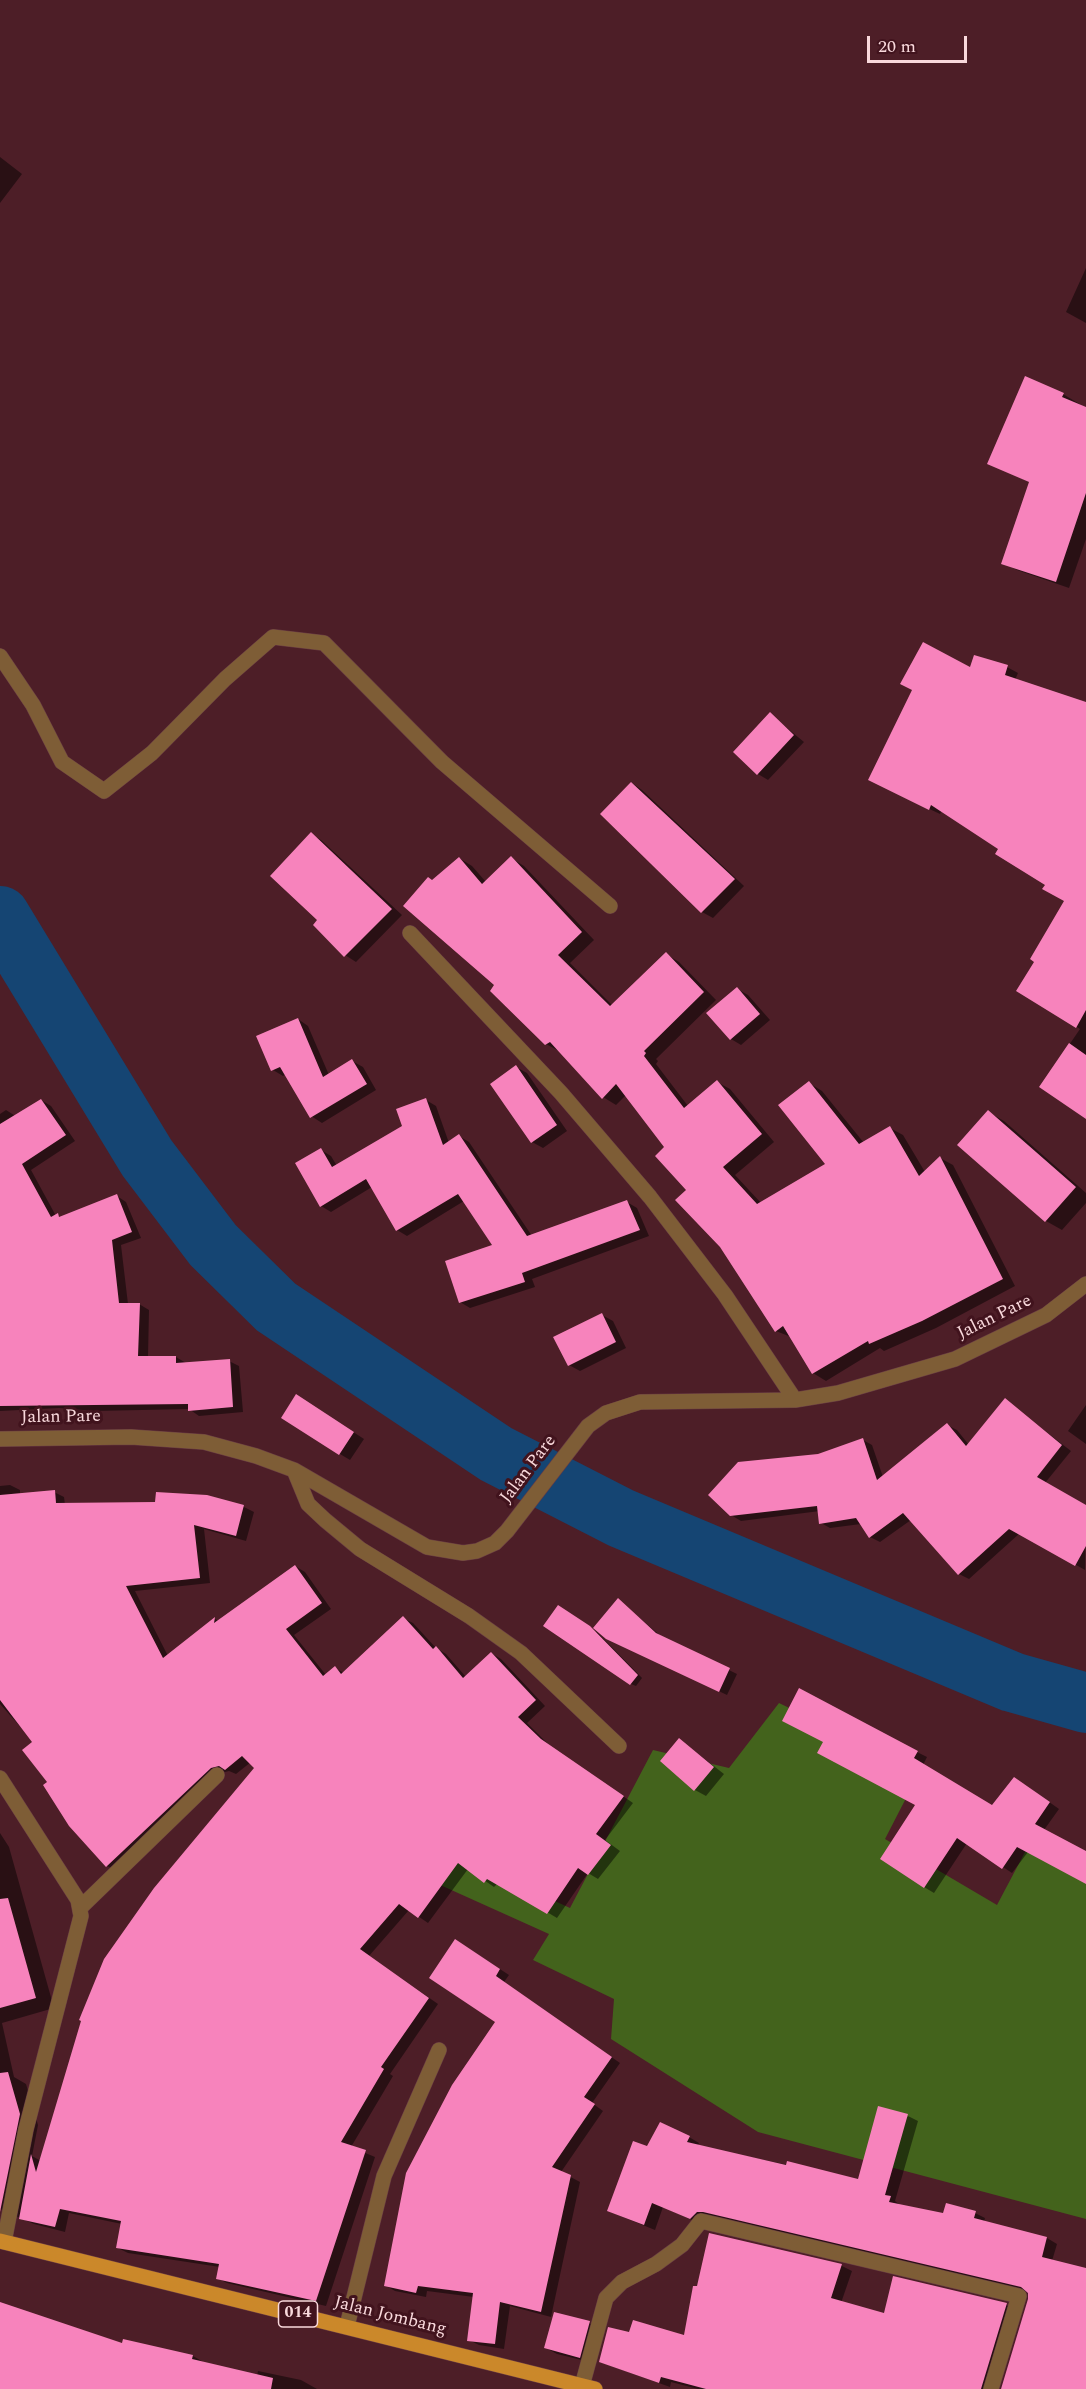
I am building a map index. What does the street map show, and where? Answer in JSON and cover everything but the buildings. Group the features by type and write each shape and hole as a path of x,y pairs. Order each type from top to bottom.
{"main road":[{"name":"Jalan Jombang","path":"2,2242 589,2387"}],"street":[{"path":"0,656 33,705 62,762 104,791 152,753 225,679 273,637 324,643 442,762 610,906"},
{"path":"410,933 561,1093 650,1197 725,1296 795,1400"},
{"name":"Jalan Pare","path":"0,1439 131,1437 204,1442 256,1456 294,1470 427,1547 463,1553 477,1551 495,1543 507,1532 588,1426 606,1413 640,1402 795,1400 838,1394 955,1359 1046,1315 1086,1284"},
{"path":"294,1470 308,1504 325,1520 369,1555 469,1616 521,1653 619,1746"},
{"path":"81,1907 218,1775"},
{"path":"0,1778 81,1907 78,1937 26,2129 2,2242"},
{"path":"347,2326 384,2176 440,2050"},
{"path":"589,2387 606,2298 622,2282 656,2264 682,2245 701,2221 1019,2296 991,2389"}],"green space":[{"path":"779,1703 920,1771 885,1839 997,1905 1034,1835 1086,1865 1086,2219 758,2132 611,2039 614,1999 533,1960 549,1934 438,1884 453,1854 570,1908 653,1750 729,1768"}],"waterway":[{"path":"0,916 147,1158 213,1245 276,1307 496,1454 621,1518 1012,1682 1086,1703"}]}
